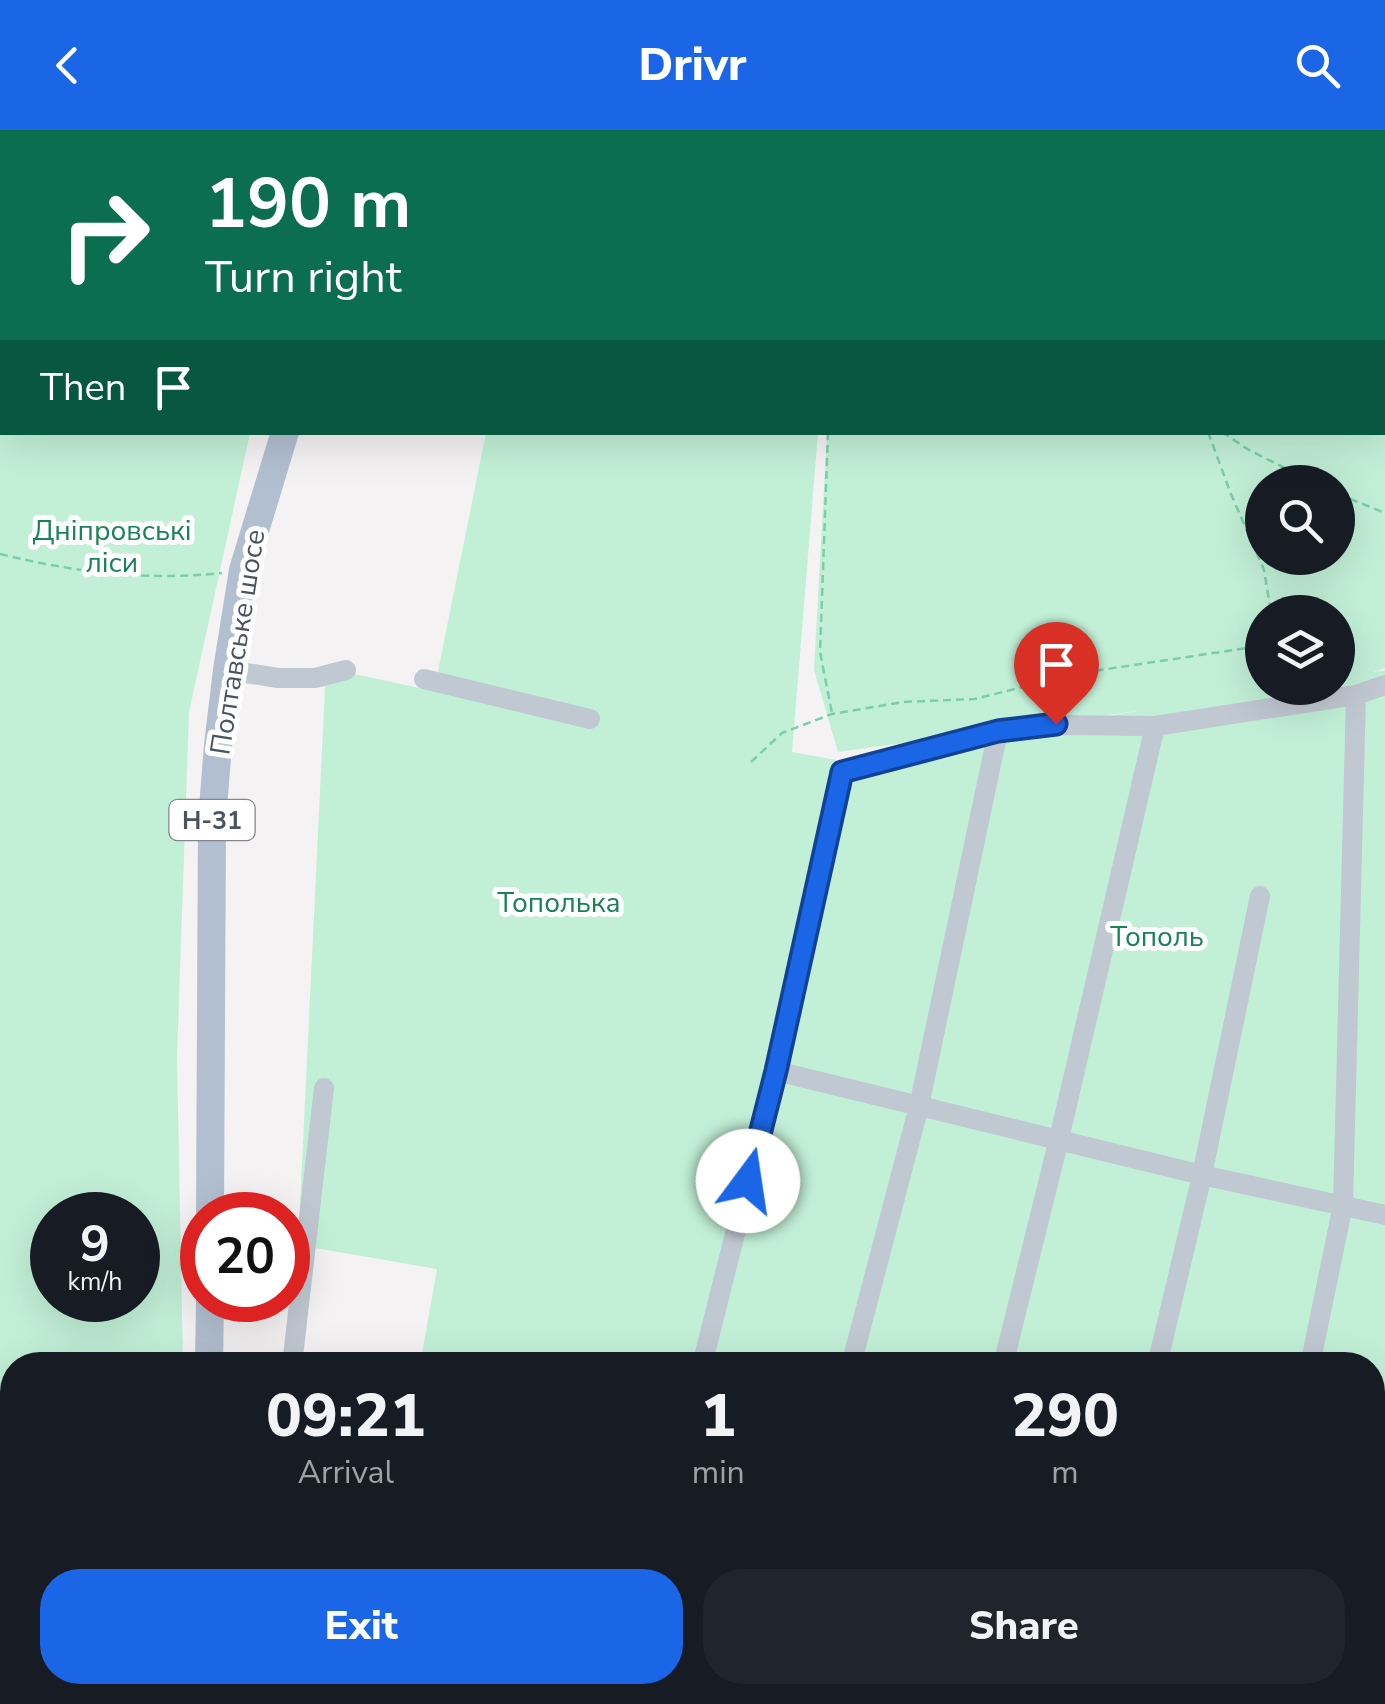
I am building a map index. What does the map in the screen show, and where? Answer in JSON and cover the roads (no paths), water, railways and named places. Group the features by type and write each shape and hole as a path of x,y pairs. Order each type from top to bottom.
{"main road":[{"name":"Полтавське шосе","path":"210,1192 212,820 227,670 243,570 283,435"},
{"path":"209,1352 210,1322"}],"lane":[{"path":"227,670 278,678 314,678 346,670"},
{"path":"424,678 590,719"},
{"path":"705,1352 776,1071 842,772 998,731 1056,724 1155,726 1356,695 1385,685"},
{"path":"1313,1352 1343,1205 1356,695"},
{"path":"1006,1352 1155,726"},
{"path":"854,1352 918,1106 998,731"},
{"path":"1159,1352 1202,1174 1260,896"},
{"path":"776,1071 1385,1215"},
{"path":"294,1352 324,1088"}],"park label":[{"name":"Дніпровські ліси","path":"112,546"},
{"name":"Тополька","path":"559,902"},
{"name":"Тополь","path":"1157,936"}]}
